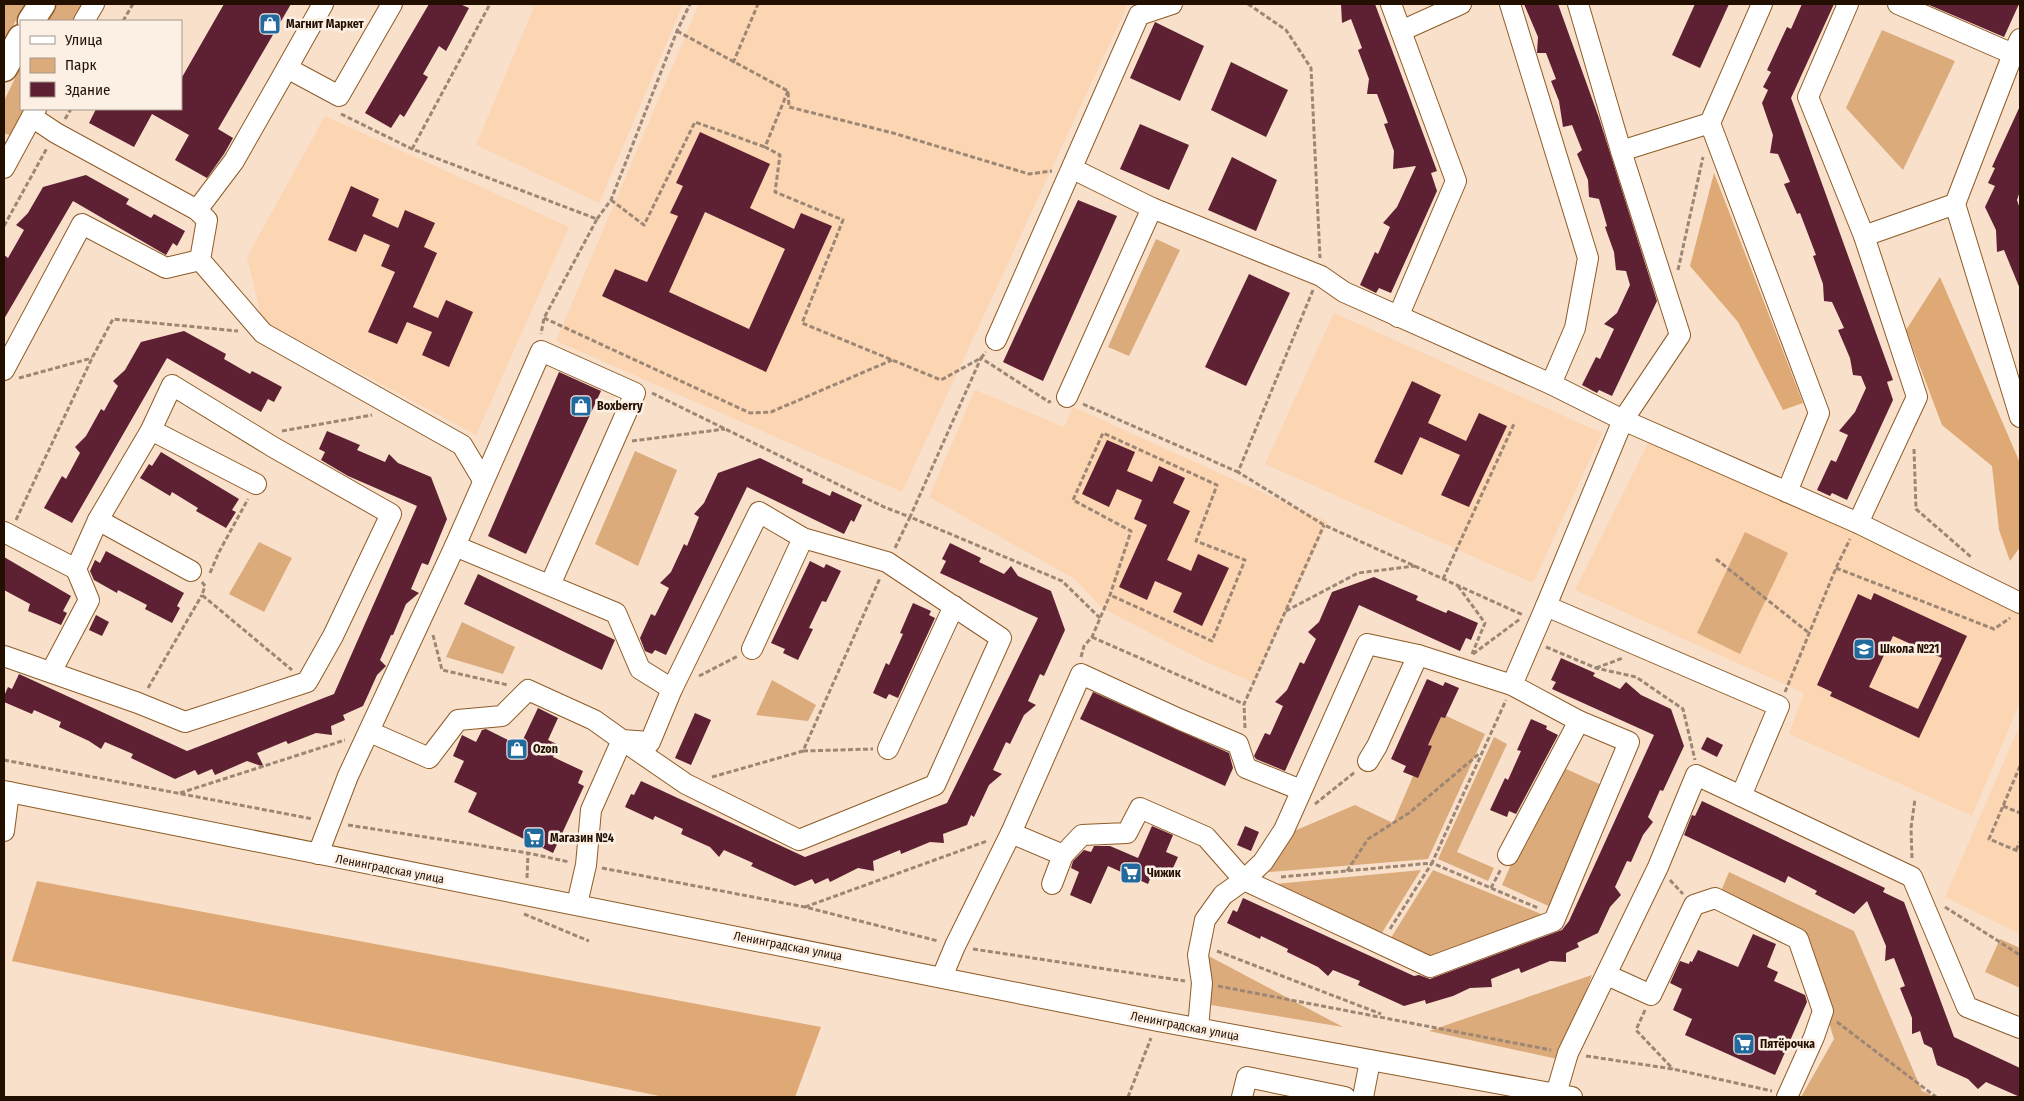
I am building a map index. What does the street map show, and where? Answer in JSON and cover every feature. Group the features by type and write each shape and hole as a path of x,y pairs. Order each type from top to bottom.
{"main road":[{"path":"32,20 42,4"},
{"path":"4,68 20,40"}],"street":[{"path":"85,20 94,4"},
{"path":"197,210 234,161 324,4"},
{"path":"287,68 339,96 392,4"},
{"path":"996,340 1073,169 1139,15 1172,4"},
{"path":"1391,4 1456,181 1398,317"},
{"path":"1401,31 1461,4"},
{"path":"1510,4 1588,258 1575,328 1551,384"},
{"path":"1512,685 1623,420 1680,335 1620,151 1578,4"},
{"path":"1762,4 1710,122 1819,412 1787,492"},
{"path":"1848,4 1808,97 1864,236 1917,397 1858,523"},
{"path":"1898,4 2017,46 1955,204 2020,416"},
{"path":"4,168 34,113 56,133 197,210 207,220 200,260"},
{"path":"1620,151 1710,122"},
{"path":"1073,169 1152,208 1321,276 1344,292 1398,317 1551,384 1623,420 1858,523 2017,609"},
{"path":"1864,236 1955,204"},
{"path":"1067,397 1152,208"},
{"path":"8,375 82,224 166,268 200,260"},
{"path":"200,260 263,333 462,445 483,480"},
{"path":"318,854 348,776 455,546 542,351 635,393 550,585"},
{"path":"4,656 138,703 185,722 307,682 333,636 391,514 273,447 172,385 151,430 98,520 76,569"},
{"path":"151,430 256,484"},
{"path":"370,732 429,758 458,720 502,716 528,690 594,720 622,740 686,784 799,840 935,785 1001,638 887,562 803,538 759,512 672,689 650,742 622,740"},
{"path":"98,520 191,571"},
{"path":"7,533 76,569 88,600 51,672"},
{"path":"752,649 803,538"},
{"path":"455,546 616,613 640,669 672,689"},
{"path":"888,749 954,606"},
{"path":"1546,606 1779,706 1741,796"},
{"path":"1052,884 1062,855 1082,835 1127,833 1140,808 1206,837 1244,880 1430,967 1554,921 1558,916 1629,742 1579,721 1512,685 1418,655 1367,644 1308,798 1262,862 1244,880 1223,895 1205,920 1198,955 1202,983 1198,1028"},
{"path":"1368,762 1418,655"},
{"path":"942,977 955,946 1011,833 1081,674 1238,744 1246,768 1308,798"},
{"path":"1508,855 1579,721"},
{"path":"577,904 586,865 591,810 622,740"},
{"path":"1564,1095 1568,1053 1658,867 1696,775 1912,877 1967,1006 2020,1028"},
{"path":"4,831 6,792"},
{"name":"Ленинградская улица","path":"6,792 1158,1021 1564,1095"},
{"path":"1011,833 1062,855"},
{"path":"1607,975 1651,995 1694,905 1715,898 1798,939 1823,1011 1814,1037 1787,1096"},
{"path":"1363,1097 1370,1061"},
{"path":"1242,1097 1247,1077 1332,1096"}],"path":[{"path":"124,20 133,4"},
{"path":"412,149 490,4"},
{"path":"541,339 544,318 597,218 611,200 677,31 690,4"},
{"path":"733,63 758,4"},
{"path":"1238,472 1303,312 1321,276 1311,68 1286,30 1248,4"},
{"path":"677,31 733,63 788,91"},
{"path":"788,91 789,107 893,133 1030,174 1073,169"},
{"path":"764,147 788,91"},
{"path":"339,96 335,111 412,149 597,218"},
{"path":"4,226 70,110"},
{"path":"611,200 644,226 695,122 764,147 780,155 775,192 843,220 802,323 942,380 981,358"},
{"path":"1671,305 1710,122"},
{"path":"544,318 750,413 771,412 892,360"},
{"path":"7,533 92,358 113,319 263,333"},
{"path":"8,375 92,358"},
{"path":"981,358 1049,402 1067,397 1238,472 1324,525 1525,616 1471,656 1485,623 1458,586"},
{"path":"803,751 981,358"},
{"path":"646,390 884,507 1062,581 1100,618"},
{"path":"281,431 400,409"},
{"path":"1912,411 1916,509 1975,561"},
{"path":"1443,579 1514,424"},
{"path":"614,443 726,429"},
{"path":"1081,674 1079,664 1084,646 1092,637 1110,595 1131,531 1074,500 1103,433 1217,485 1196,541 1244,560 1212,641 1110,595"},
{"path":"138,703 202,595 219,552 256,484"},
{"path":"1779,706 1836,568 1858,523"},
{"path":"1245,732 1244,704 1324,525"},
{"path":"1716,559 1809,632"},
{"path":"1286,611 1358,573 1415,566"},
{"path":"1836,568 1994,629 2017,609"},
{"path":"191,571 204,586"},
{"path":"202,595 307,682"},
{"path":"426,609 442,670 528,690"},
{"path":"1092,637 1244,704"},
{"path":"1532,641 1596,668 1636,677 1683,709 1697,764 1696,775"},
{"path":"672,689 752,649"},
{"path":"1380,944 1432,863 1512,685"},
{"path":"178,793 370,732"},
{"path":"686,784 803,751 888,749"},
{"path":"1346,871 1368,839 1409,813 1483,751"},
{"path":"4,760 330,822 528,853 805,907 955,946 1202,983 1568,1053 1673,1069 1787,1096"},
{"path":"1308,798 1368,762"},
{"path":"2020,766 2019,775 1989,839 2018,851 2020,842"},
{"path":"1912,877 1911,828 1915,799"},
{"path":"2003,806 2020,814"},
{"path":"805,907 1011,833"},
{"path":"1244,880 1432,863 1558,916"},
{"path":"1658,867 1694,905"},
{"path":"1943,906 2020,956"},
{"path":"1200,945 1390,1018"},
{"path":"1651,995 1636,1030 1673,1069"},
{"path":"1823,1011 1936,1097"},
{"path":"1128,1097 1158,1021"}],"shaded area":[{"path":"527,4 683,4 599,203 476,145 534,7"},
{"path":"699,4 1128,4 902,492 556,341"},
{"path":"325,116 569,227 476,435 262,320 247,257"},
{"path":"1714,173 1803,403 1783,410 1738,322 1690,266"},
{"path":"1940,277 2020,463 2020,547 2010,561 1999,530 1992,466 1942,425 1906,330"},
{"path":"1334,313 1602,433 1533,583 1265,464"},
{"path":"975,390 1064,427 1073,407 1328,522 1254,683 1206,662 1102,608 1075,579 929,497"},
{"name":"Школа №21","path":"1652,435 2020,606 2020,702 1972,816 1789,734 1804,693 1575,590"},
{"path":"2020,725 2020,934 1945,897"},
{"path":"37,881 821,1027 795,1097 664,1097 12,961"}],"green space":[{"path":"4,4 25,4 4,42"},
{"path":"53,4 82,4 74,20 45,20"},
{"path":"1882,30 1955,61 1903,170 1846,108"},
{"path":"20,68 20,110 28,110 14,137 4,133 4,101"},
{"path":"1156,239 1180,250 1129,356 1108,347"},
{"path":"635,451 677,470 638,566 595,544"},
{"path":"1745,532 1788,553 1740,654 1697,633"},
{"path":"259,542 292,558 264,612 229,594"},
{"path":"462,622 515,647 503,674 446,657"},
{"path":"772,680 816,705 808,721 756,715"},
{"path":"1440,713 1485,734 1428,859 1269,872 1287,834 1355,805 1393,823"},
{"path":"1494,737 1507,744 1457,852 1494,868 1488,881 1438,859"},
{"path":"1555,764 1606,787 1553,908 1502,885"},
{"path":"1421,870 1380,936 1265,885"},
{"path":"1433,870 1551,918 1429,960 1389,941"},
{"path":"1729,872 1854,931 1922,1091 1935,1097 1801,1097 1834,1039 1801,933 1721,891"},
{"path":"2000,939 2020,948 2020,988 1985,972"},
{"path":"1203,953 1343,1027 1211,1005"},
{"path":"1592,975 1562,1060 1429,1031"}],"building":[{"path":"224,4 291,4 218,129 233,138 207,178 175,160 189,135 152,114 134,147 89,123 96,110 182,110 182,77"},
{"path":"429,4 460,4 469,8 446,51 439,46 423,74 428,77 404,117 400,114 391,128 365,113"},
{"path":"1341,4 1375,4 1437,171 1431,173 1437,191 1391,293 1379,288 1376,293 1360,285 1375,252 1378,254 1390,227 1383,223 1397,207 1416,166 1393,169 1394,151 1384,124 1388,123 1377,94 1367,94 1369,79 1358,50 1362,48 1351,19 1342,23"},
{"path":"1524,4 1558,4 1599,118 1657,301 1612,396 1599,390 1597,393 1582,385 1596,357 1600,359 1614,329 1604,324 1617,313 1630,285 1626,271 1616,270 1614,252 1605,227 1607,226 1599,199 1589,197 1588,180 1577,154 1582,150 1572,125 1563,127 1559,101 1551,81 1556,79 1546,53 1537,53 1538,37"},
{"path":"1695,4 1729,4 1700,68 1672,55"},
{"path":"1802,4 1834,4 1791,98 1893,380 1887,382 1893,400 1847,500 1832,493 1830,496 1817,490 1831,460 1836,462 1848,435 1839,431 1855,412 1866,388 1861,376 1853,375 1850,358 1838,330 1844,328 1832,302 1824,301 1823,284 1813,256 1816,255 1800,213 1797,214 1784,184 1790,182 1778,154 1770,153 1773,135 1762,103 1768,90 1763,87 1771,72 1767,70 1787,27 1791,29"},
{"path":"1927,4 2019,4 2004,37"},
{"path":"1155,22 1204,46 1180,101 1130,78"},
{"path":"1231,62 1288,90 1266,137 1211,110"},
{"path":"2020,106 2020,191 2017,200 2020,209 2020,289 2004,250 1997,252 1996,230 1985,207 1995,186 1988,183 1995,168 1992,167"},
{"path":"1140,124 1189,145 1169,190 1120,169"},
{"path":"700,132 770,164 750,208 794,229 801,213 832,226 766,372 602,296 615,269 647,282 678,216 670,213 683,186 676,183","holes":["705,212 785,249 749,329 669,292"]},
{"path":"1232,157 1277,180 1256,231 1208,210"},
{"path":"86,175 129,199 126,204 151,218 154,214 185,231 177,246 173,243 166,255 73,201 4,319 4,255 8,258 24,230 16,225 28,213 43,187"},
{"path":"351,186 379,199 372,216 398,228 405,210 435,223 424,247 437,253 413,307 438,318 446,300 473,312 449,367 422,355 432,332 407,322 397,344 368,332 395,272 381,266 390,245 364,234 356,252 328,240"},
{"path":"1078,200 1117,216 1043,381 1003,362"},
{"path":"1249,274 1290,293 1246,386 1205,367"},
{"path":"184,331 226,354 224,359 250,374 252,371 282,387 274,402 268,399 261,412 167,358 72,523 44,508 62,476 66,479 80,453 75,447 86,436 101,409 104,411 118,386 113,381 125,370 141,342"},
{"path":"559,372 601,391 526,554 488,536"},
{"path":"1412,381 1441,395 1428,423 1466,441 1479,413 1507,426 1469,507 1441,495 1460,455 1420,437 1402,475 1374,462"},
{"path":"327,431 360,445 357,450 385,462 389,454 398,463 431,477 447,519 428,565 422,563 411,589 419,593 406,604 380,660 386,666 377,675 363,706 343,715 345,720 331,726 332,735 316,733 288,744 286,741 257,753 264,767 247,761 215,775 212,769 198,775 195,770 175,779 131,758 133,754 105,742 101,749 89,741 59,727 61,722 34,710 32,714 4,702 4,696 8,687 12,689 19,674 187,751 334,694 417,506 348,476 321,460 325,452 319,449"},
{"path":"1107,440 1135,452 1127,471 1152,482 1159,466 1185,478 1173,503 1190,511 1167,560 1191,571 1198,554 1229,568 1202,626 1173,612 1182,593 1155,581 1147,600 1119,587 1147,525 1134,519 1142,500 1117,489 1109,507 1082,494"},
{"path":"161,452 239,499 232,510 236,512 226,528 196,511 198,508 172,492 170,496 140,478 149,464 152,466"},
{"path":"760,458 803,479 802,483 830,496 832,491 862,505 854,522 851,520 844,534 747,487 666,655 655,650 652,654 645,651 640,638 651,614 655,616 669,588 660,583 671,572 684,544 687,546 699,517 694,514 704,503 718,473"},
{"path":"950,543 981,558 979,562 1004,574 1011,566 1018,576 1051,591 1065,630 1044,676 1040,674 1028,701 1036,705 1024,715 1010,744 1006,742 993,770 1002,774 989,785 974,817 971,815 967,825 943,834 944,843 930,842 901,854 900,850 873,861 874,871 858,868 830,882 828,878 815,884 812,879 795,886 751,866 753,863 724,850 719,857 710,847 681,834 683,829 655,816 653,820 625,807 631,794 634,795 641,781 805,857 947,803 1038,618 940,573 946,561 942,559"},
{"path":"106,551 184,593 177,606 180,608 172,623 145,609 147,605 118,590 117,593 94,580 90,571 95,560 100,563"},
{"path":"4,557 71,596 63,611 67,613 61,625 28,611 30,604 4,590"},
{"path":"810,561 824,568 826,564 841,571 826,602 822,601 809,628 813,629 798,660 783,653 785,649 771,643"},
{"path":"478,574 615,640 602,670 464,604"},
{"path":"1374,577 1418,596 1416,600 1446,613 1448,610 1478,623 1471,640 1466,638 1460,651 1359,605 1285,771 1256,759 1254,756 1265,733 1270,735 1283,706 1275,702 1287,690 1300,662 1304,664 1316,639 1308,632 1319,622 1332,592"},
{"path":"1874,593 1967,636 1919,738 1830,696 1832,692 1817,685 1858,594 1871,600","holes":["1893,636 1942,658 1918,709 1869,687"]},
{"path":"913,603 931,611 929,615 935,618 898,698 889,694 886,699 873,693 886,663 889,665 903,634 900,633"},
{"path":"96,615 109,622 102,636 89,630"},
{"path":"1561,658 1595,673 1593,676 1620,689 1626,682 1641,695 1671,709 1684,746 1663,791 1660,790 1648,817 1653,822 1643,835 1631,862 1627,861 1615,887 1621,895 1610,907 1598,933 1577,943 1579,947 1566,953 1566,962 1550,961 1521,973 1519,968 1491,979 1492,987 1470,988 1453,996 1426,1004 1425,1000 1404,1006 1358,985 1360,981 1333,970 1328,976 1318,967 1287,952 1288,949 1261,936 1260,939 1227,923 1233,910 1237,912 1243,898 1414,976 1419,975 1430,979 1562,930 1569,921 1654,735 1552,689 1556,682 1551,680"},
{"path":"1427,679 1443,686 1445,682 1459,688 1445,718 1441,717 1428,745 1432,746 1418,778 1403,772 1406,766 1391,759"},
{"path":"1093,692 1229,753 1233,768 1225,786 1080,719"},
{"path":"538,708 558,718 548,740 559,745 553,757 583,771 578,783 584,786 553,853 468,812 477,793 454,782 464,761 453,756 462,735 476,742 482,730 486,729 520,746"},
{"path":"695,713 711,720 691,765 675,758"},
{"path":"1531,719 1547,726 1546,729 1558,735 1516,814 1509,811 1507,817 1490,810 1505,778 1508,780 1521,751 1517,750"},
{"path":"1707,737 1723,745 1717,757 1701,749"},
{"path":"1702,801 1885,888 1883,892 1904,902 1954,1037 2020,1068 2020,1097 1986,1082 1978,1089 1968,1079 1937,1065 1932,1048 1924,1044 1920,1031 1912,1034 1912,1018 1900,988 1905,986 1894,958 1885,961 1886,946 1867,901 1854,914 1815,894 1817,891 1788,876 1785,883 1684,835 1692,815 1695,816"},
{"path":"1152,826 1173,835 1166,852 1178,857 1168,879 1153,872 1148,884 1108,866 1091,904 1070,895 1079,872 1071,868 1073,861 1084,850 1091,852 1094,846 1110,846 1138,858"},
{"path":"1245,826 1259,832 1251,851 1237,845"},
{"path":"1753,934 1776,944 1767,967 1778,972 1774,981 1805,995 1807,1002 1775,1075 1685,1035 1692,1019 1673,1010 1682,989 1670,983 1680,961 1689,964 1698,950 1738,967"}],"place":[{"name":"Магнит Маркет","path":"270,24"},
{"name":"Boxberry","path":"581,406"},
{"name":"Школа №21","path":"1864,649"},
{"name":"Ozon","path":"517,749"},
{"name":"Магазин №4","path":"534,838"},
{"name":"Чижик","path":"1131,873"},
{"name":"Пятёрочка","path":"1744,1044"}]}
